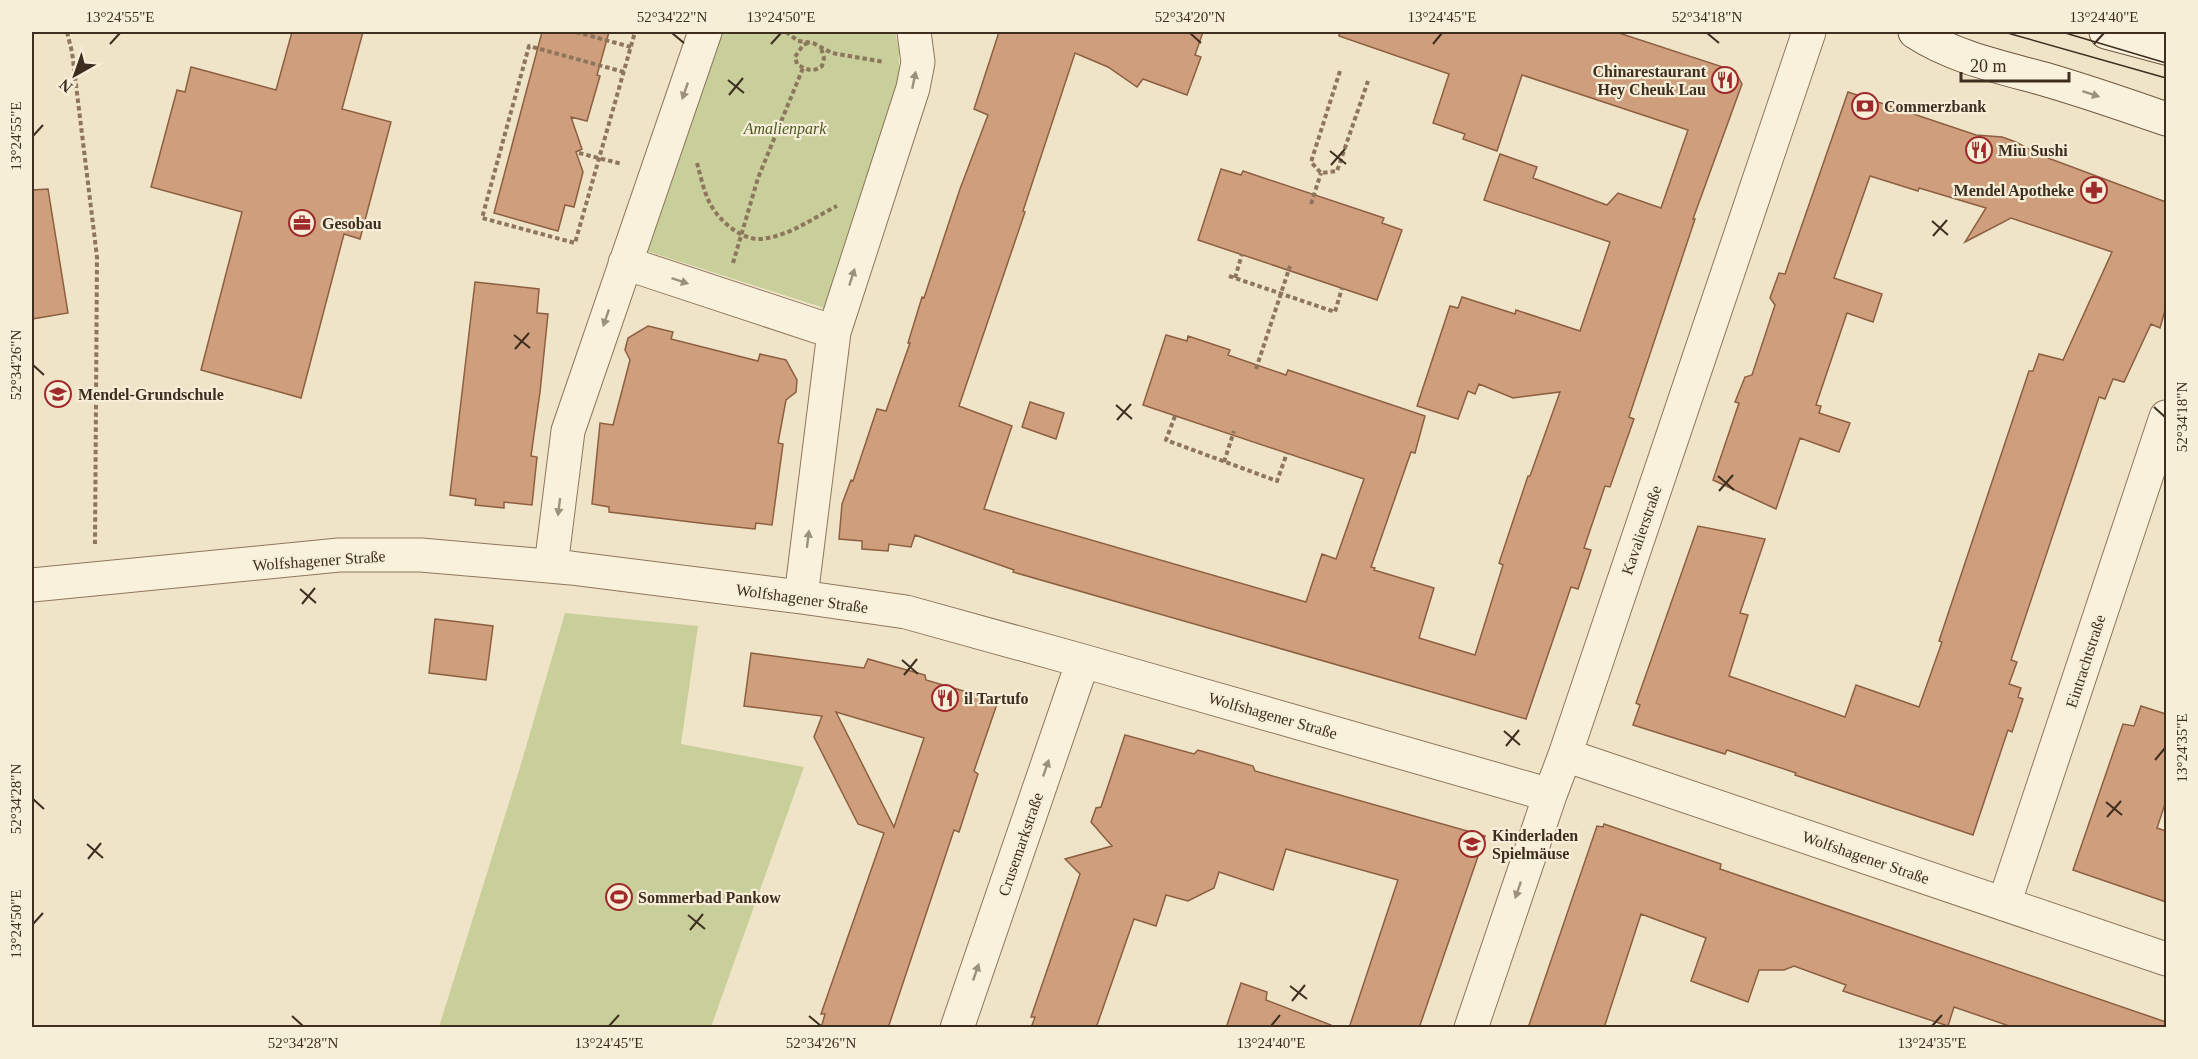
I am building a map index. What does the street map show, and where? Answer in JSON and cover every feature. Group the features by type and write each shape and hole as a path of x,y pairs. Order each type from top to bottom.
{"street":[{"path":"551,566 568,431 705,32"},
{"path":"801,597 834,332 913,88 918,62 914,32"},
{"name":"Kavalierstraße","path":"1471,1028 1809,32"},
{"path":"1915,32 1934,45 1955,53 2088,92 2166,119"},
{"path":"2106,32 2166,48"},
{"path":"625,263 834,332"},
{"name":"Eintrachtstraße","path":"2004,904 2166,417"},
{"name":"Wolfshagener Straße","path":"32,585 339,555 421,555 551,566 801,597 906,612 1550,795"},
{"name":"Crusemarkstraße","path":"957,1028 1083,661"},
{"name":"Wolfshagener Straße","path":"1565,755 2166,959"}],"path":[{"path":"68,32 97,257 95,551"},
{"path":"576,32 631,47"},
{"path":"624,72 529,46 482,218 575,243 600,158 631,47 635,32"},
{"path":"786,32 798,40 810,42 832,53 874,62 893,63"},
{"path":"810,42 803,45 795,57 797,64 803,68 809,71 822,66 824,58 821,48"},
{"path":"736,250 758,178 803,68"},
{"path":"1322,173 1311,162 1340,71"},
{"path":"1322,173 1337,171 1368,81"},
{"path":"579,153 630,167"},
{"path":"696,161 711,206 741,235 758,239 776,235 799,226 845,202"},
{"path":"1311,204 1322,173"},
{"path":"1235,278 1242,254"},
{"path":"1256,369 1290,266"},
{"path":"1229,276 1335,312 1342,288"},
{"path":"1175,416 1166,440 1276,481 1287,453"},
{"path":"1224,462 1234,431"}],"green space":[{"name":"Amalienpark","path":"718,32 895,32 899,50 899,78 824,308 647,251"},
{"name":"Sommerbad Pankow","path":"565,613 698,626 681,744 804,767 711,1027 439,1027 521,764"}],"building":[{"name":"Gesobau","path":"292,32 363,32 342,109 391,122 360,239 344,234 301,398 201,370 242,212 151,187 177,90 185,92 191,67 276,90"},
{"path":"542,32 609,32 597,75 600,76 587,121 571,117 582,149 576,152 583,172 574,207 565,205 558,231 494,213"},
{"path":"999,32 1203,32 1195,55 1201,57 1187,95 1143,79 1137,87 1108,67 1075,53 1023,211 1025,212 959,406 1012,426 984,509 1306,602 1322,554 1336,559 1364,479 1143,405 1166,335 1187,341 1188,336 1230,350 1228,355 1286,375 1288,370 1425,416 1415,453 1411,452 1371,567 1375,568 1374,570 1434,588 1419,638 1475,655 1503,565 1499,563 1528,476 1530,476 1560,392 1513,398 1479,384 1475,394 1468,391 1458,419 1417,406 1450,306 1458,308 1462,297 1515,314 1516,310 1580,331 1610,242 1484,200 1500,154 1537,167 1533,178 1607,205 1618,193 1661,208 1688,130 1522,75 1497,151 1463,139 1465,134 1433,123 1449,74 1339,36 1339,32 1616,32 1735,71 1742,84 1693,219 1695,219 1629,417 1634,419 1610,487 1605,486 1584,548 1591,550 1578,589 1571,587 1526,719 1013,572 1014,570 915,535 911,547 889,544 888,551 862,549 862,541 839,539 842,504 851,480 853,481 877,409 886,411 910,343 908,343 922,297 924,298 960,189 988,115 974,109"},
{"path":"1848,92 1976,135 2002,137 2040,155 2166,202 2166,307 2160,328 2151,324 2124,382 2113,379 2105,399 2099,397 2011,660 2017,662 2009,684 2021,688 2018,697 2023,699 2012,732 2008,730 1973,835 1727,750 1725,754 1633,725 1640,705 1636,703 1698,526 1765,539 1740,613 1748,615 1729,676 1845,717 1856,685 1919,707 2029,371 2033,371 2039,354 2063,360 2112,252 2011,218 1965,242 1986,208 1870,176 1834,278 1882,294 1873,322 1847,313 1816,405 1821,406 1819,413 1850,423 1839,452 1800,438 1776,509 1713,480 1739,403 1735,402 1745,377 1752,375 1775,305 1770,298 1779,273 1785,274"},
{"path":"1221,169 1241,175 1243,171 1384,218 1382,223 1402,230 1377,300 1198,240"},
{"path":"48,189 68,313 32,319 32,190"},
{"path":"475,282 539,289 537,313 548,314 531,456 537,457 532,505 504,502 504,508 475,505 476,499 450,495"},
{"path":"648,326 673,332 671,339 758,361 760,354 786,360 797,380 796,392 786,400 778,443 783,444 772,525 756,523 755,529 708,524 609,512 609,507 592,504 600,423 613,425 630,360 625,350 628,338"},
{"path":"1030,402 1064,413 1056,439 1022,427"},
{"path":"435,619 493,626 486,680 429,673"},
{"path":"751,653 864,668 868,659 925,675 926,680 998,701 974,771 978,774 959,832 954,830 888,1028 821,1028 825,1014 821,1014 884,833 858,824 814,737 822,716 744,706","holes":["836,712 924,738 894,827"]},
{"path":"2141,706 2166,714 2166,801 2157,828 2166,831 2166,902 2073,870 2123,724 2134,726"},
{"path":"1125,735 1194,754 1198,750 1253,766 1255,771 1485,836 1419,1028 1349,1028 1398,880 1286,849 1273,890 1219,872 1214,888 1188,901 1166,895 1156,926 1134,919 1096,1028 1031,1028 1035,1017 1031,1017 1080,874 1065,859 1112,846 1091,822 1096,808 1101,807"},
{"path":"1604,824 1721,864 1720,869 2166,1022 2166,1028 2015,1028 1954,1007 1948,1026 1843,991 1846,985 1794,966 1784,970 1759,970 1748,1002 1691,981 1706,938 1641,914 1604,1028 1528,1028 1597,826 1603,827"},
{"path":"1241,983 1267,992 1266,1000 1331,1025 1331,1028 1226,1028"}],"tram line":[{"path":"2004,32 2166,78"},
{"path":"2062,32 2166,63"}],"place":[{"name":"Chinarestaurant Hey Cheuk Lau","path":"1725,80"},
{"name":"Commerzbank","path":"1865,106"},
{"name":"Miu Sushi","path":"1979,150"},
{"name":"Mendel Apotheke","path":"2094,190"},
{"name":"Gesobau","path":"302,223"},
{"name":"Mendel-Grundschule","path":"58,394"},
{"name":"il Tartufo","path":"945,698"},
{"name":"Kinderladen Spielmäuse","path":"1472,844"},
{"name":"Sommerbad Pankow","path":"619,897"}]}
